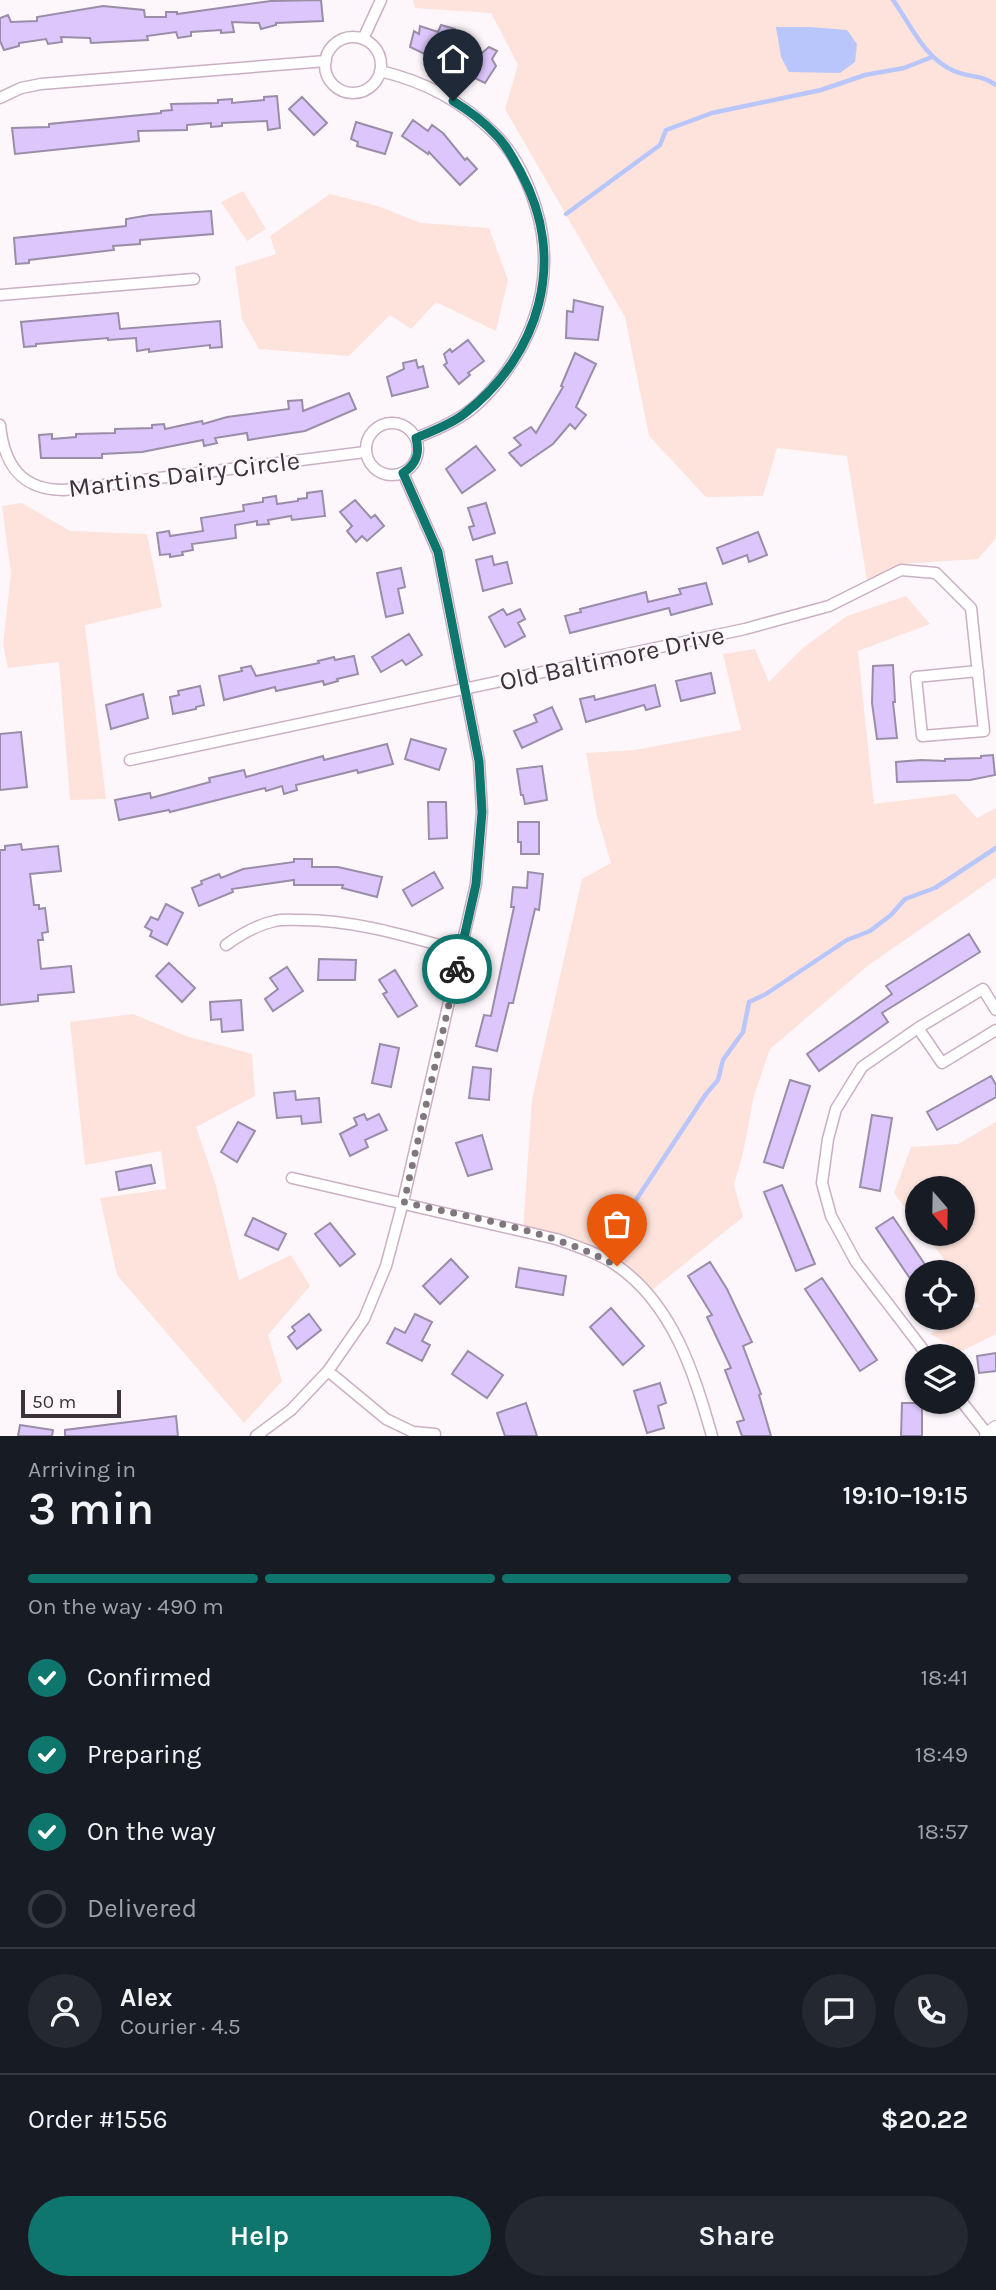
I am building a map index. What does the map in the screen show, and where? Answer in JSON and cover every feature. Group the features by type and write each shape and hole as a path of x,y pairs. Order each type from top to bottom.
{"street":[{"path":"363,39 381,0"},
{"path":"348,37 363,39 377,50 381,58 380,71 370,88 349,93 330,81 326,61 337,42 348,37"},
{"path":"0,98 21,88 41,84 326,61"},
{"path":"380,71 409,78 438,90 469,111 497,135 530,189 541,225 544,282 537,315 519,353 494,388 462,416 416,438"},
{"path":"0,295 194,279"},
{"path":"388,422 400,423 410,429 416,438 419,447 417,459 411,468 403,473 391,476 379,472 370,464 365,452 370,433 388,422"},
{"name":"Martins Dairy Circle","path":"0,425 1,446 14,470 30,483 45,490 64,490 365,452"},
{"path":"256,1436 291,1410 328,1371 364,1319 387,1266 476,884 482,812 479,761 438,552 403,473"},
{"name":"Old Baltimore Drive","path":"130,761 732,632 829,606 901,570 936,573 971,608 978,671 984,731 922,736 916,677 978,671"},
{"path":"226,945 245,932 278,920 319,920 384,930 461,951"},
{"path":"919,1344 856,1262 831,1216 822,1183 828,1139 836,1109 862,1067 918,1028 983,989 996,1010"},
{"path":"918,1028 942,1063 996,1030"},
{"path":"292,1178 556,1239 617,1266 655,1301 682,1347 712,1436"},
{"path":"328,1371 386,1419 413,1432 435,1434"},
{"path":"971,1414 988,1436 996,1429"}],"shaded area":[{"path":"413,0 996,0 996,538 978,559 900,564 868,587 847,456 777,448 763,496 706,497 649,436 625,317 505,109 518,65 491,13 415,8"},
{"path":"243,191 266,229 247,241 221,202"},
{"path":"330,194 378,206 421,223 489,228 508,280 496,331 436,302 411,329 390,315 349,356 259,349 242,319 235,267 276,254 270,236"},
{"path":"22,503 70,531 147,534 162,607 85,625 106,799 70,800 59,662 8,668 3,645 11,573 2,506"},
{"path":"906,596 930,624 858,651 874,804 955,794 977,818 996,808 996,877 870,964 770,1049 754,1096 734,1185 743,1217 647,1294 617,1266 523,1230 532,1100 582,879 611,863 597,816 586,753 635,750 741,730 723,654 755,649 769,682 804,647 847,616"},
{"path":"133,1014 186,1036 252,1054 255,1096 196,1127 215,1182 239,1280 291,1255 310,1286 268,1335 282,1381 244,1423 117,1275 100,1198 166,1189 161,1151 85,1165 70,1022"},
{"path":"996,1122 996,1334 975,1344 949,1344 930,1334 937,1330 975,1330 975,1308 979,1306 975,1300 975,1260 945,1260 934,1246 975,1246 975,1176 905,1176 905,1208 894,1193 911,1147 958,1144"}],"water":[{"path":"776,27 847,30 857,44 855,62 840,73 789,72 781,57"}],"building":[{"path":"321,0 323,21 276,23 261,29 259,23 232,22 234,32 191,32 191,36 178,38 176,32 147,36 148,40 91,43 90,38 61,37 62,42 48,44 46,39 19,43 19,46 4,50 0,41 0,18 8,15 11,22 37,21 37,17 103,6 144,10 145,17 166,17 166,12 177,14 271,1"},
{"path":"441,25 455,29 449,44 482,53 489,47 497,51 492,59 496,66 485,83 410,47 414,31 419,34 420,26 438,32"},
{"path":"277,96 280,128 268,130 267,121 222,123 222,126 211,127 211,123 187,125 187,130 138,131 139,141 15,154 12,128 49,127 49,124 161,113 172,110 171,104 218,103 218,100 232,99 232,103"},
{"path":"302,97 327,123 314,135 289,109"},
{"path":"413,120 428,131 432,125 443,133 465,160 467,158 477,169 460,185 429,152 428,154 402,136"},
{"path":"356,122 392,133 385,154 357,146 358,142 351,139"},
{"path":"211,211 213,234 140,240 140,244 113,246 114,250 29,260 29,263 16,264 14,238 126,226 126,219 150,215"},
{"path":"574,300 603,307 598,340 566,338 567,311 573,312"},
{"path":"118,313 120,329 220,321 222,347 210,348 210,345 149,352 149,349 137,351 136,338 108,338 24,347 21,322"},
{"path":"468,340 484,361 459,384 444,365 447,363 444,354 450,349 452,352"},
{"path":"575,353 596,364 576,407 586,415 575,429 570,424 553,444 521,466 509,453 521,445 514,438 531,427 536,433 563,387 561,386"},
{"path":"416,360 418,368 423,366 428,387 392,396 387,377 404,369 403,363"},
{"path":"349,393 356,409 305,431 248,440 247,433 215,438 217,443 204,446 203,440 142,452 102,454 102,458 41,458 39,435 52,434 52,439 76,437 76,434 115,433 115,429 152,428 152,425 164,424 165,429 202,421 203,424 227,417 289,409 288,401 302,400 303,411"},
{"path":"476,446 495,470 462,493 446,469"},
{"path":"322,491 325,516 292,520 291,516 268,520 269,524 257,525 257,521 235,525 236,538 192,544 193,550 182,552 183,555 160,555 157,533 169,531 170,536 203,531 201,518 244,511 243,505 263,502 263,498 276,496 277,504 298,501 307,498 307,493"},
{"path":"355,500 371,518 375,515 384,526 367,541 362,536 356,542 347,531 352,526 340,512"},
{"path":"486,503 495,533 473,540 469,527 474,526 468,508"},
{"path":"758,532 767,555 749,562 747,555 723,564 717,548"},
{"path":"492,556 494,565 507,562 512,583 483,591 476,560"},
{"path":"401,568 405,587 398,589 403,613 386,617 377,573"},
{"path":"706,583 712,604 671,615 669,608 570,633 565,616 581,612 580,609 646,592 648,602 681,594 679,589"},
{"path":"503,609 507,615 520,609 525,619 518,623 525,636 505,647 489,617"},
{"path":"409,634 422,655 406,665 402,660 381,672 372,657"},
{"path":"354,656 358,674 337,679 338,681 324,685 323,681 276,691 275,687 224,700 219,676 242,671 241,668 251,666 256,676 319,663 318,661 334,657 335,660"},
{"path":"893,665 897,738 877,739 872,703 873,666"},
{"path":"711,673 715,693 681,701 676,681"},
{"path":"655,685 660,706 646,710 644,705 586,722 580,699 594,696 595,700"},
{"path":"200,686 204,705 173,714 170,697 179,695 178,691"},
{"path":"143,694 148,718 111,729 106,705"},
{"path":"552,707 562,729 522,748 514,731 537,722 534,715"},
{"path":"21,732 27,787 0,790 0,734"},
{"path":"411,739 446,749 439,770 405,759"},
{"path":"387,744 393,764 296,785 297,790 284,794 282,786 266,791 265,788 170,812 169,810 119,820 115,800 150,793 151,798 210,782 209,778 244,770 246,777 323,756 324,760"},
{"path":"993,755 995,775 970,780 897,782 896,762 945,761"},
{"path":"542,766 547,800 525,804 517,769"},
{"path":"428,802 446,802 447,838 429,839"},
{"path":"518,822 539,822 539,854 521,854"},
{"path":"21,844 22,850 58,846 61,871 30,874 34,905 39,905 39,909 45,908 48,932 42,933 43,940 38,940 41,969 71,966 74,992 38,995 38,1001 0,1005 0,850 5,850 5,846"},
{"path":"294,859 312,859 312,867 338,867 382,877 377,897 342,888 343,885 294,885 294,880 232,889 233,892 199,906 192,888 219,874 221,878 243,869 294,862"},
{"path":"434,872 443,888 412,906 403,890"},
{"path":"528,872 543,874 539,910 535,909 513,1003 509,1003 497,1051 476,1046 484,1015 491,1016 514,907 511,907 513,887 527,888"},
{"path":"166,904 183,913 167,945 150,936 152,931 145,927 151,917 158,920"},
{"path":"969,934 980,952 882,1013 888,1022 819,1071 807,1054 892,994 886,986"},
{"path":"319,959 356,960 355,980 318,980"},
{"path":"169,963 195,988 182,1002 156,976"},
{"path":"287,967 303,991 273,1011 265,999 278,989 270,978"},
{"path":"395,970 417,1006 398,1017 383,994 387,992 379,980"},
{"path":"241,1000 243,1030 222,1032 221,1019 211,1020 210,1002"},
{"path":"380,1044 399,1048 391,1087 372,1083"},
{"path":"473,1067 491,1069 489,1100 469,1098"},
{"path":"991,1076 996,1085 996,1097 937,1130 927,1112"},
{"path":"790,1080 810,1086 783,1168 764,1162"},
{"path":"295,1091 296,1100 319,1098 321,1122 302,1124 301,1116 277,1118 274,1093"},
{"path":"364,1114 367,1120 379,1114 387,1130 365,1140 368,1147 350,1156 340,1134 357,1125 354,1118"},
{"path":"872,1115 892,1118 880,1191 860,1187"},
{"path":"238,1122 255,1131 237,1162 221,1152"},
{"path":"482,1135 492,1169 468,1176 456,1143"},
{"path":"151,1165 155,1183 119,1190 116,1172"},
{"path":"782,1185 815,1264 796,1271 764,1192"},
{"path":"893,1217 905,1235 905,1246 913,1246 922,1260 905,1260 905,1271 876,1228"},
{"path":"253,1218 286,1234 278,1250 245,1235"},
{"path":"330,1223 355,1254 340,1266 315,1234"},
{"path":"451,1259 468,1277 440,1304 423,1286"},
{"path":"710,1262 727,1289 752,1342 743,1346 761,1394 759,1395 771,1436 742,1436 737,1422 744,1420 725,1370 731,1368 707,1317 712,1315 688,1276"},
{"path":"519,1268 566,1276 563,1295 516,1287"},
{"path":"822,1278 877,1360 860,1371 805,1289"},
{"path":"611,1308 644,1346 623,1365 590,1327"},
{"path":"309,1314 321,1330 297,1349 288,1337 295,1331 292,1327"},
{"path":"415,1314 432,1322 422,1341 430,1345 422,1361 387,1343 395,1328 405,1333"},
{"path":"468,1351 503,1375 487,1398 452,1374"},
{"path":"996,1353 996,1371 979,1373 977,1356"},
{"path":"660,1383 666,1403 658,1406 664,1428 647,1433 634,1391"},
{"path":"526,1403 537,1436 505,1436 497,1413"},
{"path":"902,1403 905,1403 905,1414 922,1414 922,1436 901,1436"},
{"path":"176,1416 178,1436 65,1436 65,1430"},
{"path":"20,1425 53,1430 52,1436 18,1436"}],"waterway":[{"path":"893,0 934,58 954,71 985,79 996,85"},
{"path":"566,214 660,145 666,130 712,113 821,90 865,75 904,68 932,57"},
{"path":"632,1206 718,1080 723,1060 743,1032 749,1002 766,994 847,940 870,931 891,915 905,899 935,888 996,848"}],"way so far":[{"path":"457,969 404,1202 556,1239 617,1266"}],"route":[{"path":"453,101 497,135 530,189 541,225 544,282 537,315 519,353 494,388 462,416 416,438 419,447 417,459 411,468 403,473 438,552 479,761 482,812 476,884 457,969"}]}
